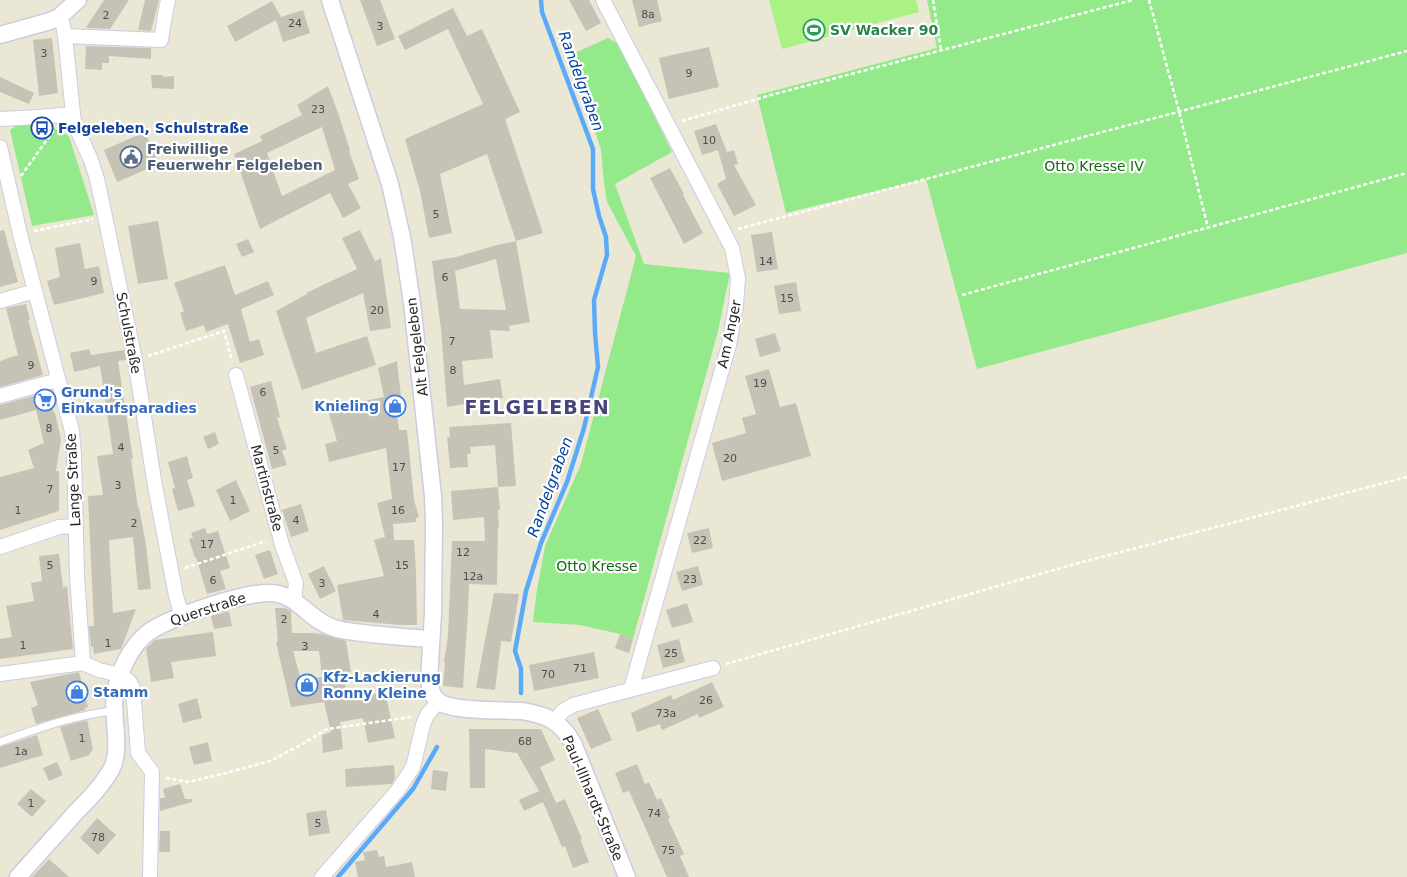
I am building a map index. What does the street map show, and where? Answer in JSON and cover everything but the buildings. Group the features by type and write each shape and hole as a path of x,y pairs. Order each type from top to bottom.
{"street":[{"path":"0,35 59,17 78,0"},
{"path":"65,36 162,40 168,0"},
{"name":"Alt Felgeleben","path":"330,0 386,171 402,237 412,303 433,496 432,639 429,680 432,693 438,702"},
{"name":"Am Anger","path":"603,0 725,233 732,248 738,278 736,305 729,345 631,689"},
{"name":"Schulstraße","path":"59,17 65,36 74,123 84,142 97,179 136,360 155,486 182,616"},
{"path":"0,119 73,114"},
{"name":"Lange Straße","path":"0,147 20,234 72,430 83,663"},
{"path":"0,301 35,291"},
{"name":"Martinstraße","path":"236,375 280,536 296,583 294,601"},
{"path":"0,396 58,380"},
{"path":"0,547 59,528 76,526"},
{"name":"Querstraße","path":"115,753 115,695 120,675 134,648 145,635 158,627 215,604 252,595 272,593 286,596 321,622 333,628 350,632 432,639"},
{"path":"0,674 83,663 99,670 120,675 129,681 133,688 138,753 152,772 150,877"},
{"path":"554,721 563,711 573,705 713,668"},
{"path":"322,877 406,779 412,767 427,715 438,702"},
{"name":"Paul-Illhardt-Straße","path":"438,702 450,707 459,708 522,711 544,716 554,721 573,743 628,877"},
{"path":"18,877 106,778 113,766 115,753 138,753"}],"lane":[{"path":"0,742 69,719 114,711"}],"path":[{"path":"933,0 941,50"},
{"path":"668,125 771,95 1133,0"},
{"path":"1149,0 1180,111 1208,228"},
{"path":"725,233 1407,51"},
{"path":"10,192 54,129 58,115"},
{"path":"962,295 1407,173"},
{"path":"20,234 105,216"},
{"path":"136,360 224,331 236,375"},
{"path":"713,668 1075,564 1407,477"},
{"path":"172,572 280,536"},
{"path":"182,781 188,782 270,761 327,729 427,715"}],"green space":[{"name":"SV Wacker 90","path":"769,0 916,0 919,12 782,49"},
{"name":"Otto Kresse IV","path":"927,0 1407,0 1407,253 977,369 926,179 786,213 757,95 937,48"},
{"name":"Otto Kresse","path":"608,38 619,44 672,152 615,184 644,264 730,273 718,331 633,639 620,634 580,625 533,622 545,546 581,464 636,256 607,202 601,150 580,84 566,57"},
{"path":"21,122 52,127 69,136 94,215 32,226 10,130"}],"waterway":[{"name":"Randelgraben","path":"521,693 521,669 515,651 526,591 541,543 567,482 584,428 598,367 594,300 607,255 606,237 593,189 593,149 542,12 541,0"},
{"name":"Randelgraben","path":"338,877 413,789 437,747"}],"place":[{"name":"SV Wacker 90","path":"814,30"},
{"name":"Felgeleben, Schulstraße","path":"42,128"},
{"name":"Freiwillige Feuerwehr Felgeleben","path":"131,157"},
{"name":"Grund's Einkaufsparadies","path":"45,400"},
{"name":"Knieling","path":"395,406"},
{"name":"Kfz-Lackierung Ronny Kleine","path":"307,685"},
{"name":"Stamm","path":"77,692"}],"district":[{"name":"FELGELEBEN","path":"537,407"}]}
